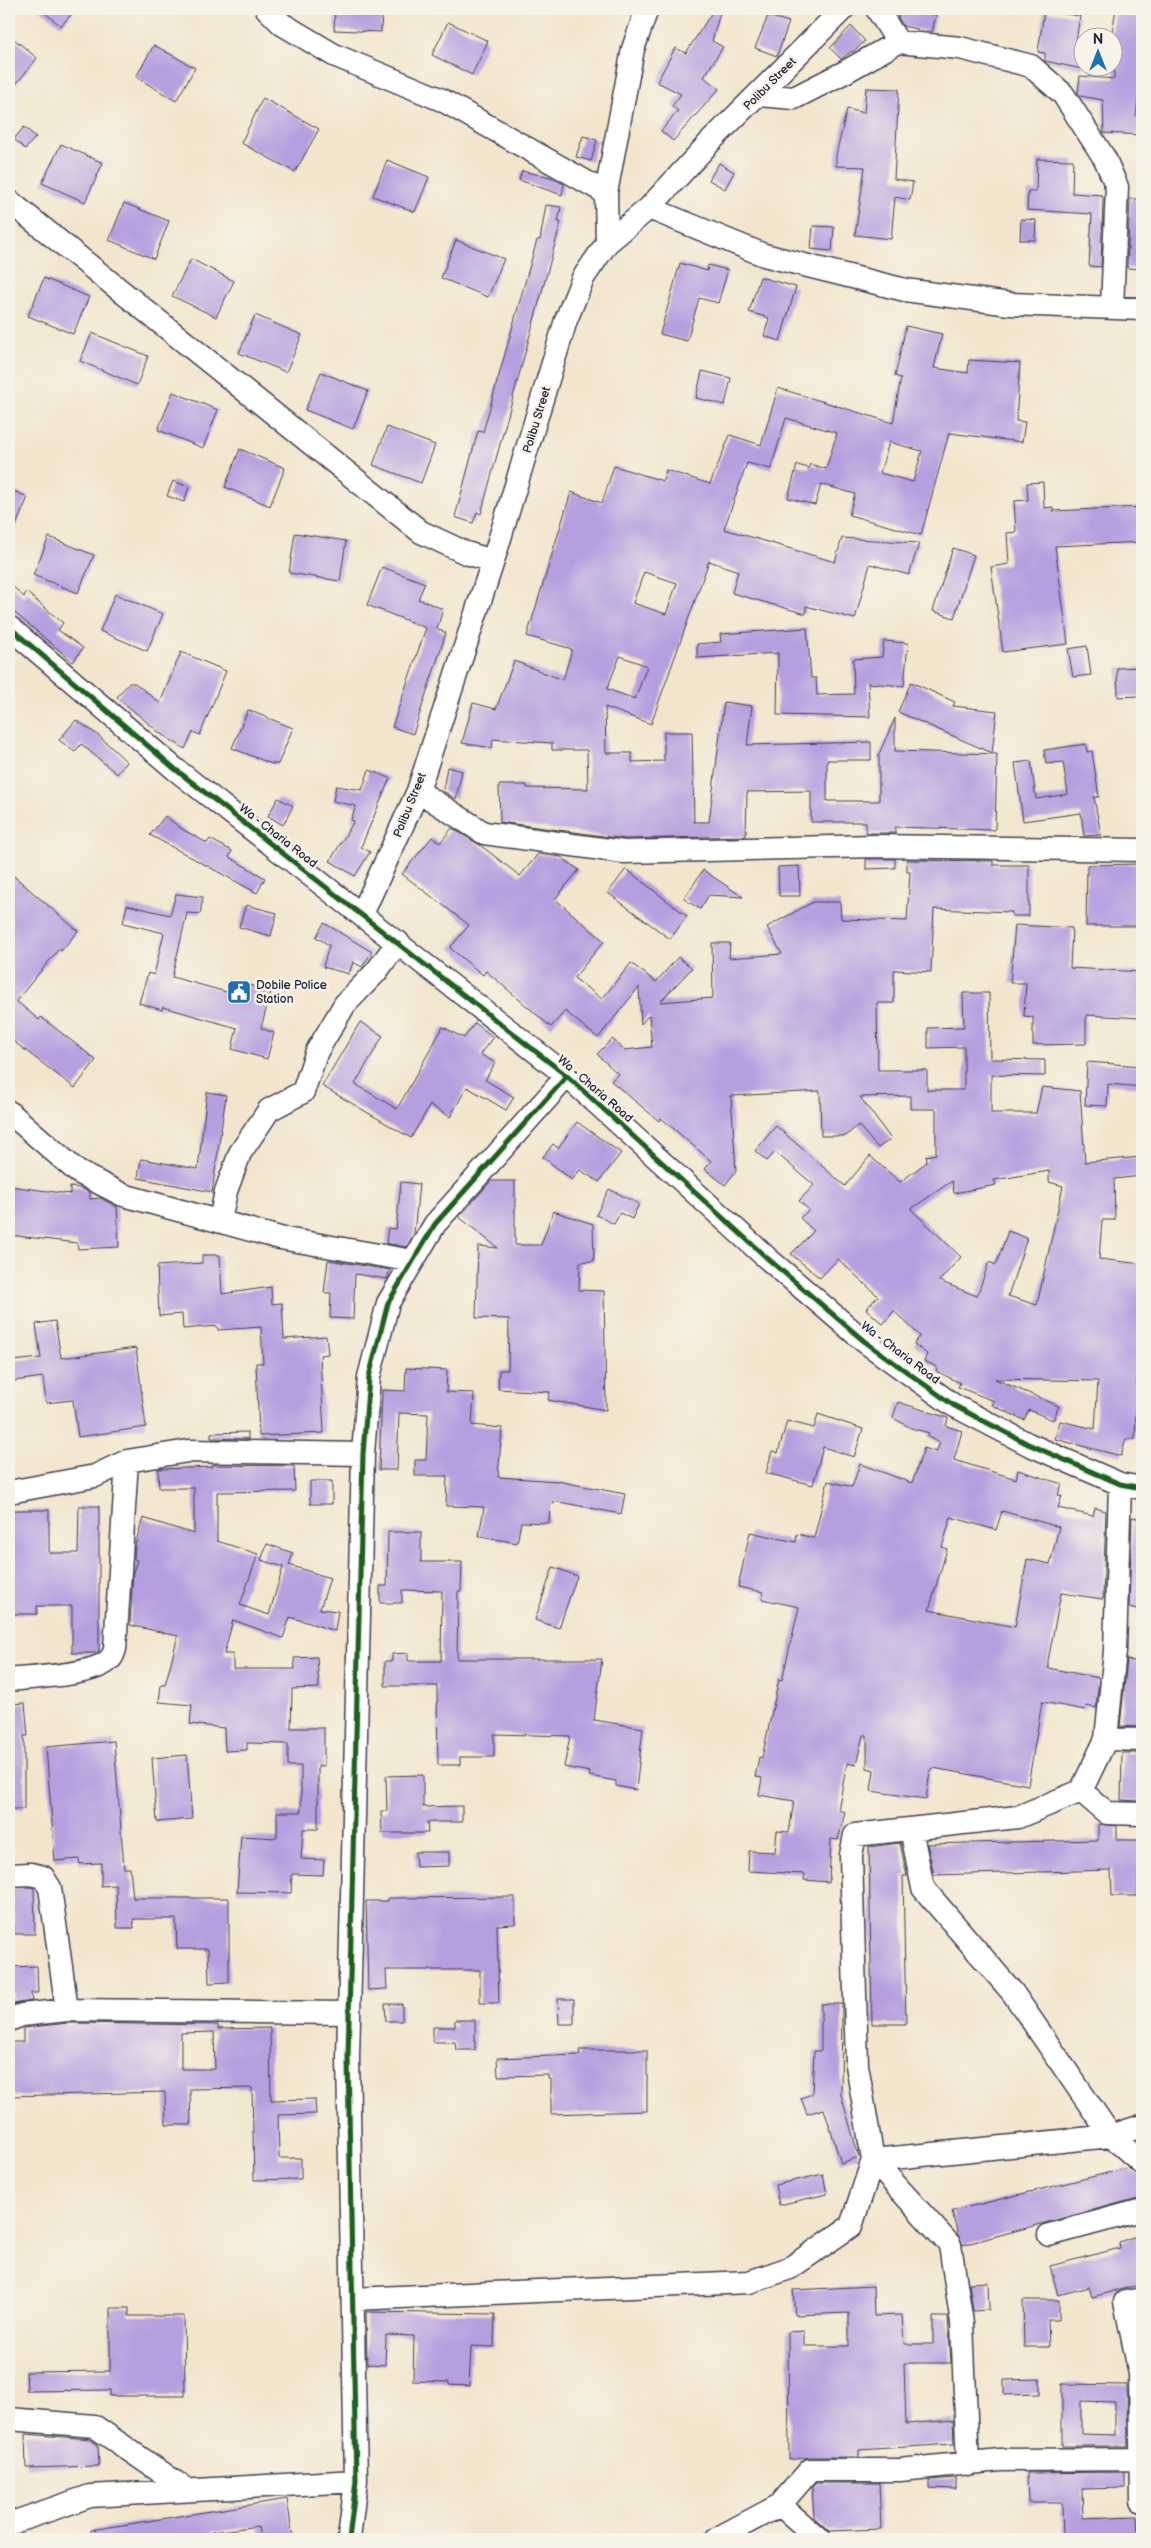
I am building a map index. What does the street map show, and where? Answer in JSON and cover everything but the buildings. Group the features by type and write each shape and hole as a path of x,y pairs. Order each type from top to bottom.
{"street":[{"path":"267,9 282,24 334,55 442,100 606,193"},
{"path":"607,243 606,193 633,49 647,9"},
{"name":"Polibu Street","path":"362,914 418,791 493,561 566,320 583,278 607,243 649,208 710,142 843,9"},
{"path":"877,9 898,42"},
{"path":"759,94 794,98 898,42 960,48 1031,66 1063,94 1105,159 1117,187 1112,308"},
{"path":"9,201 421,532 466,553 493,561"},
{"path":"649,208 764,255 905,290 1010,304 1142,309"},
{"name":"Wa - Charia Road","path":"9,627 175,769 567,1076 767,1258 864,1341 953,1405 1028,1444 1120,1484 1142,1488"},
{"path":"418,791 484,833 624,852 876,846 1142,850"},
{"path":"220,1221 226,1191 240,1153 269,1110 303,1092 316,1051 345,1004 376,972 398,942"},
{"path":"349,2539 356,2481 348,2057 363,1454 369,1377 388,1303 435,1224 567,1076"},
{"path":"9,1112 78,1172 123,1195 280,1238 413,1261"},
{"path":"9,1492 95,1476 127,1461 188,1451 363,1454"},
{"path":"9,1680 81,1671 99,1667 111,1659 115,1649 127,1461"},
{"path":"353,2299 749,2282 790,2268 851,2226 873,2160 857,2065 851,1855 855,1836 1018,1818 1080,1791 1106,1739 1115,1651 1120,1484"},
{"path":"1106,1739 1142,1740"},
{"path":"1080,1791 1107,1813 1142,1814"},
{"path":"911,1830 923,1888 1013,1993 1111,2136 1142,2163"},
{"path":"9,1875 31,1874 43,1877 50,1888 67,2010"},
{"path":"9,2020 22,2015 67,2010 349,2013"},
{"path":"873,2160 1111,2136 1142,2126"},
{"path":"873,2160 950,2244 962,2323 968,2464"},
{"path":"1050,2235 1142,2210"},
{"path":"1142,2299 1125,2302 1140,2374 1142,2501"},
{"path":"9,2419 36,2419 94,2426 187,2490"},
{"path":"716,2539 780,2505 810,2470 900,2470 1000,2460 1141,2459"},
{"path":"9,2524 90,2496 356,2481"},
{"path":"780,2505 819,2539"}],"cycle path":[{"path":"9,627 175,769 567,1076 767,1258 864,1341 953,1405 1028,1444 1120,1484 1142,1488"},
{"path":"349,2539 356,2481 348,2057 363,1454 369,1377 388,1303 435,1224 567,1076"}],"place":[{"name":"Dobile Police Station","path":"239,992"}]}
